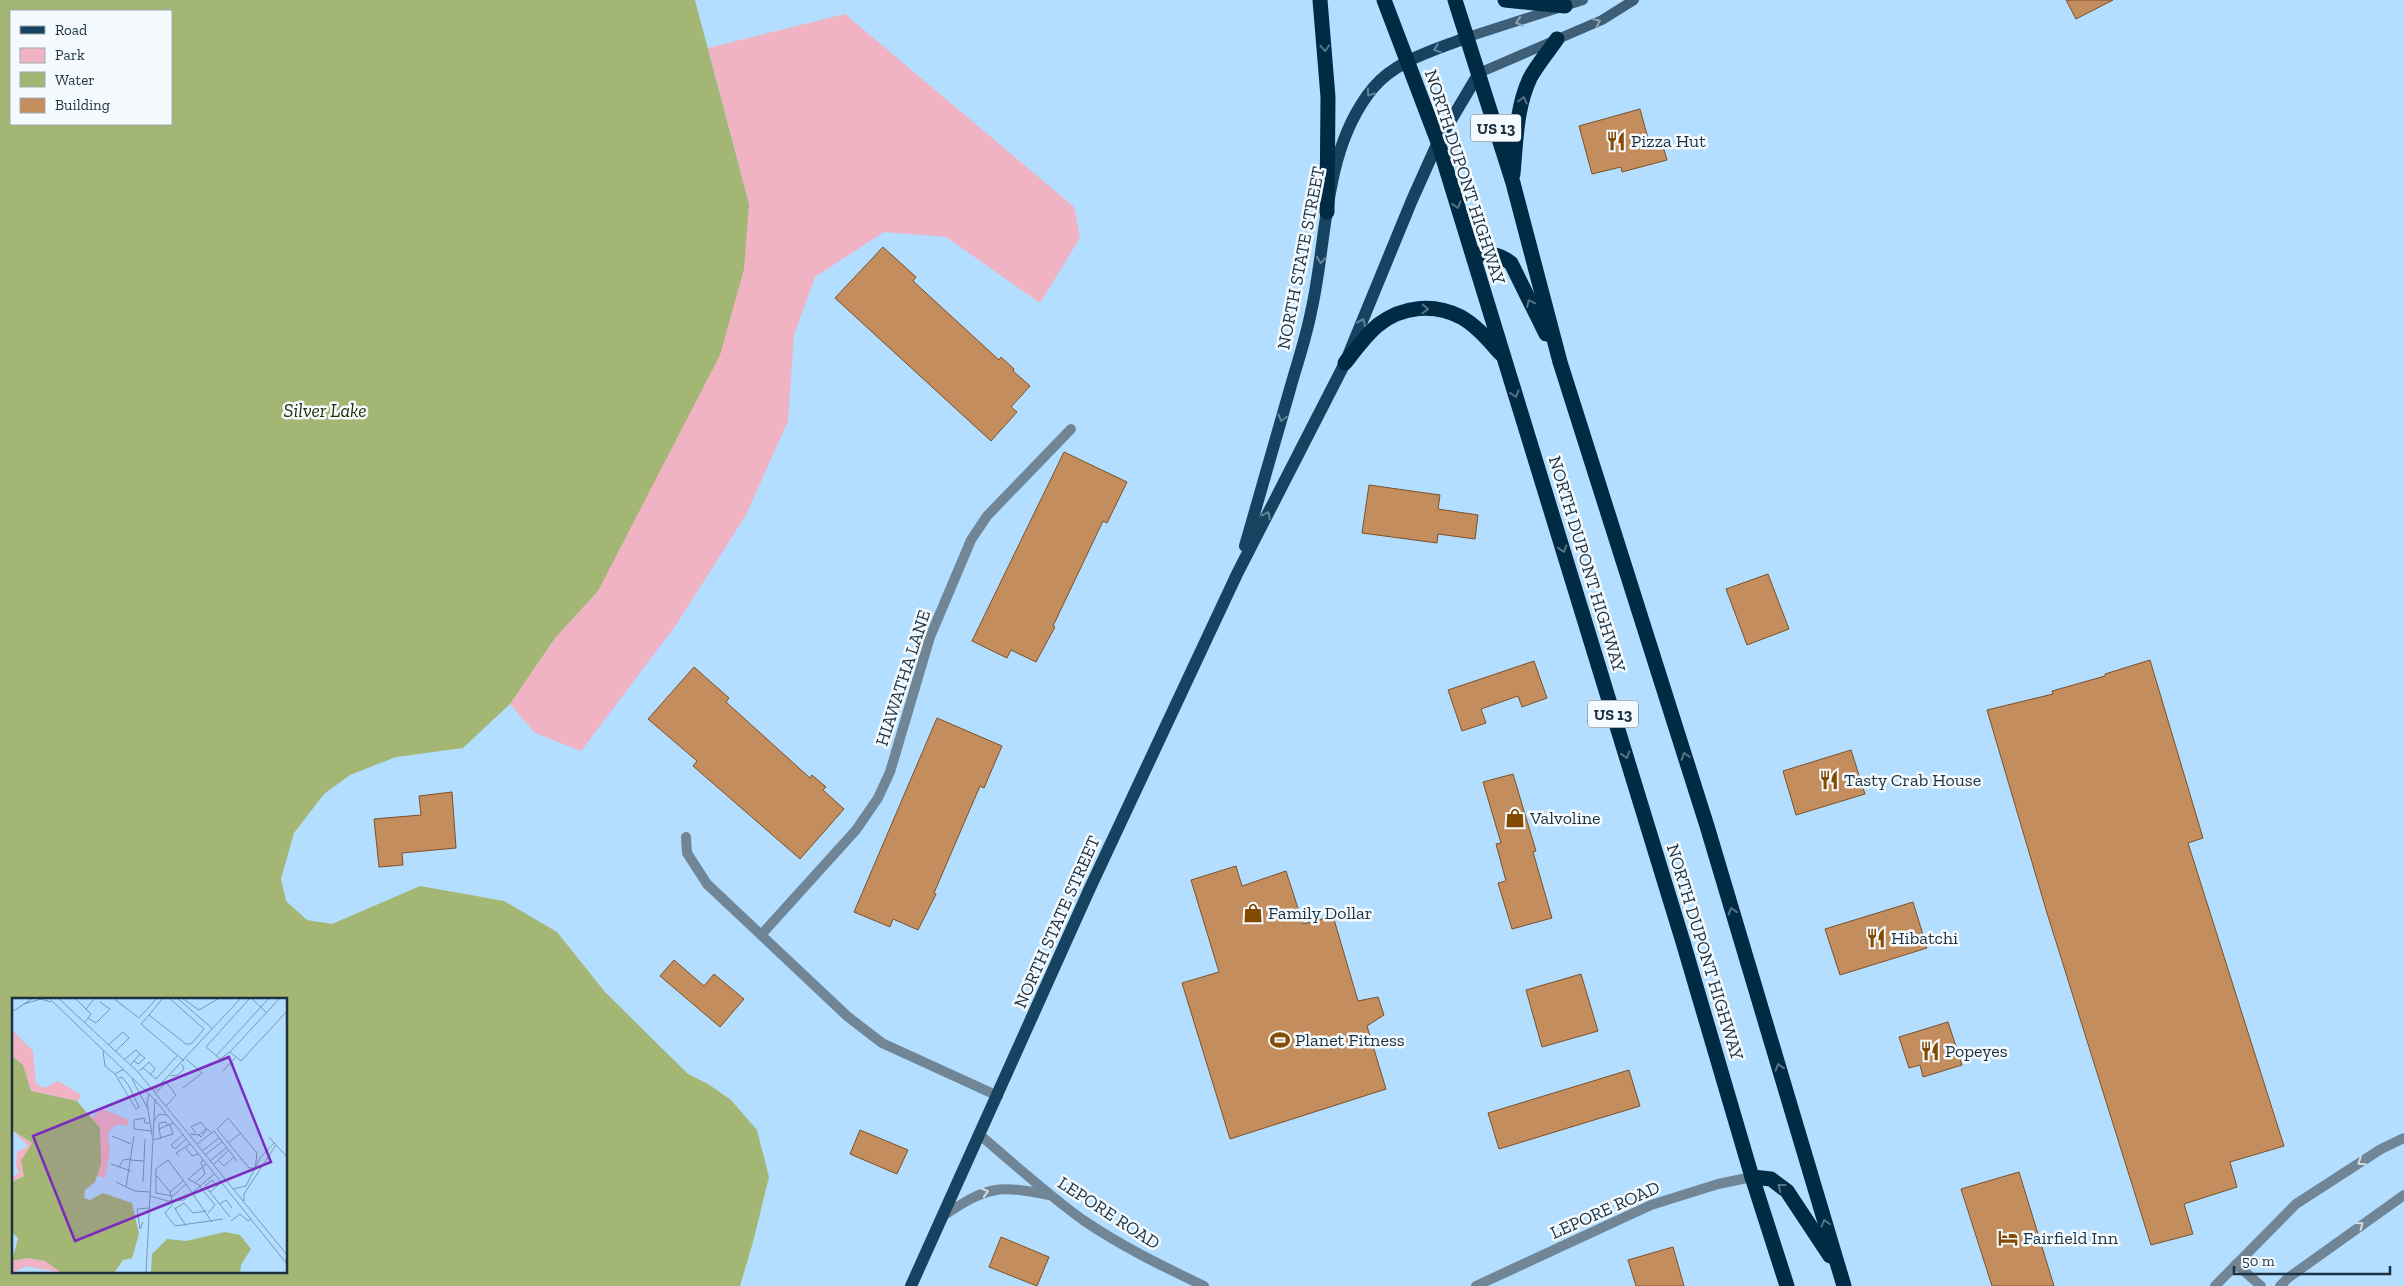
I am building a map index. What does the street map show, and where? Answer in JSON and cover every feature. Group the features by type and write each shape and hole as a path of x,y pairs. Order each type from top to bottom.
{"highway":[{"path":"1320,0 1328,97 1327,212"},
{"name":"NORTH DUPONT HIGHWAY","path":"1384,0 1438,142 1752,1177 1787,1286"},
{"name":"NORTH DUPONT HIGHWAY","path":"1455,0 1513,183 1560,362 1707,826 1844,1286"},
{"path":"1505,0 1565,6"},
{"path":"1513,183 1518,121 1525,92 1531,77 1557,39"},
{"path":"1473,255 1489,253 1500,255 1511,263 1560,362"},
{"path":"1345,362 1378,325 1398,312 1420,307 1443,310 1462,317 1479,330 1505,359"},
{"path":"1752,1177 1771,1179 1787,1191 1839,1269"}],"main road":[{"name":"NORTH STATE STREET","path":"1237,574 1311,314 1320,273 1327,212 1342,145 1356,115 1373,87 1406,61 1468,37"},
{"name":"NORTH STATE STREET","path":"911,1286 1090,888 1237,574 1345,362 1438,142 1479,72"}],"street":[{"path":"1468,37 1583,0"},
{"path":"1479,72 1602,20 1634,0"},
{"name":"HIAWATHA LANE","path":"761,935 856,830 878,798 890,772 930,637 971,540 987,516 1071,429"},
{"path":"686,837 687,853 707,884 847,1016 882,1043 998,1096"},
{"name":"LEPORE ROAD","path":"980,1135 1051,1196 1118,1242 1204,1286"},
{"path":"2215,1286 2296,1204 2381,1149 2404,1138"},
{"name":"LEPORE ROAD","path":"1476,1286 1651,1205 1702,1189 1752,1177"},
{"path":"943,1216 980,1193 996,1189 1012,1188 1051,1196"},
{"path":"2280,1286 2288,1278 2404,1195"},
{"path":"2236,1264 2262,1286"}],"green space":[{"path":"845,14 1074,207 1080,238 1040,303 946,237 884,232 815,277 794,335 788,421 746,515 676,625 581,751 535,733 510,704 555,638 598,591 749,204 708,48"}],"water":[{"name":"Silver Lake","path":"0,0 695,0 749,204 744,269 720,355 598,591 555,638 510,704 463,748 396,757 350,775 324,794 294,833 281,879 286,901 307,920 332,924 420,886 504,901 557,932 605,992 688,1074 708,1084 731,1100 757,1130 769,1177 740,1286 0,1286"}],"building":[{"path":"2066,0 2113,0 2076,19"},
{"name":"Pizza Hut","path":"1640,109 1649,142 1661,139 1667,160 1622,172 1621,167 1592,174 1579,126"},
{"path":"883,247 916,277 913,281 999,360 1001,357 1030,386 1011,407 1017,412 991,441 835,298"},
{"path":"1064,452 1127,482 1107,523 1103,521 1053,626 1055,627 1036,662 1011,650 1007,658 972,641"},
{"path":"1369,485 1440,495 1438,509 1478,515 1475,539 1438,534 1437,543 1362,533"},
{"path":"1768,574 1789,629 1747,645 1726,589"},
{"path":"2150,660 2203,838 2188,843 2284,1146 2230,1162 2237,1187 2184,1204 2193,1234 2151,1245 2047,913 1987,710 2053,694 2052,691 2105,676 2105,674"},
{"path":"1534,661 1547,698 1522,707 1518,696 1481,709 1486,723 1462,731 1448,690"},
{"path":"694,667 729,698 726,702 810,778 812,775 826,787 823,790 844,809 800,859 693,766 697,761 648,719"},
{"path":"937,718 1002,746 984,788 980,786 934,893 936,894 918,930 893,919 890,927 854,912"},
{"path":"1851,750 1865,794 1796,815 1783,771"},
{"path":"1513,774 1536,851 1533,852 1552,918 1512,929 1498,883 1506,881 1496,844 1501,843 1483,782"},
{"path":"452,792 456,848 402,853 403,865 379,867 374,819 421,815 419,796"},
{"path":"1236,866 1242,886 1286,871 1303,924 1333,916 1358,1001 1378,997 1384,1015 1367,1026 1386,1089 1230,1139 1182,983 1219,972 1191,880"},
{"name":"Hibatchi","path":"1913,902 1927,948 1840,975 1825,929"},
{"path":"674,960 704,986 714,974 744,999 720,1027 660,976"},
{"path":"1581,974 1598,1031 1542,1047 1526,990"},
{"name":"Popeyes","path":"1948,1022 1962,1065 1923,1077 1920,1065 1909,1068 1899,1037"},
{"path":"1629,1070 1640,1106 1499,1149 1488,1113"},
{"path":"860,1130 908,1150 897,1174 850,1154"},
{"name":"Fairfield Inn","path":"2019,1172 2054,1286 1992,1286 1961,1189"},
{"path":"1001,1237 1049,1257 1037,1286 989,1267"},
{"path":"1673,1247 1684,1286 1636,1286 1628,1260"}],"place":[{"name":"Pizza Hut","path":"1616,141"},
{"name":"Tasty Crab House","path":"1829,780"},
{"name":"Valvoline","path":"1515,818"},
{"name":"Family Dollar","path":"1253,913"},
{"name":"Hibatchi","path":"1876,938"},
{"name":"Planet Fitness","path":"1280,1040"},
{"name":"Popeyes","path":"1930,1051"},
{"name":"Fairfield Inn","path":"2008,1238"}]}
